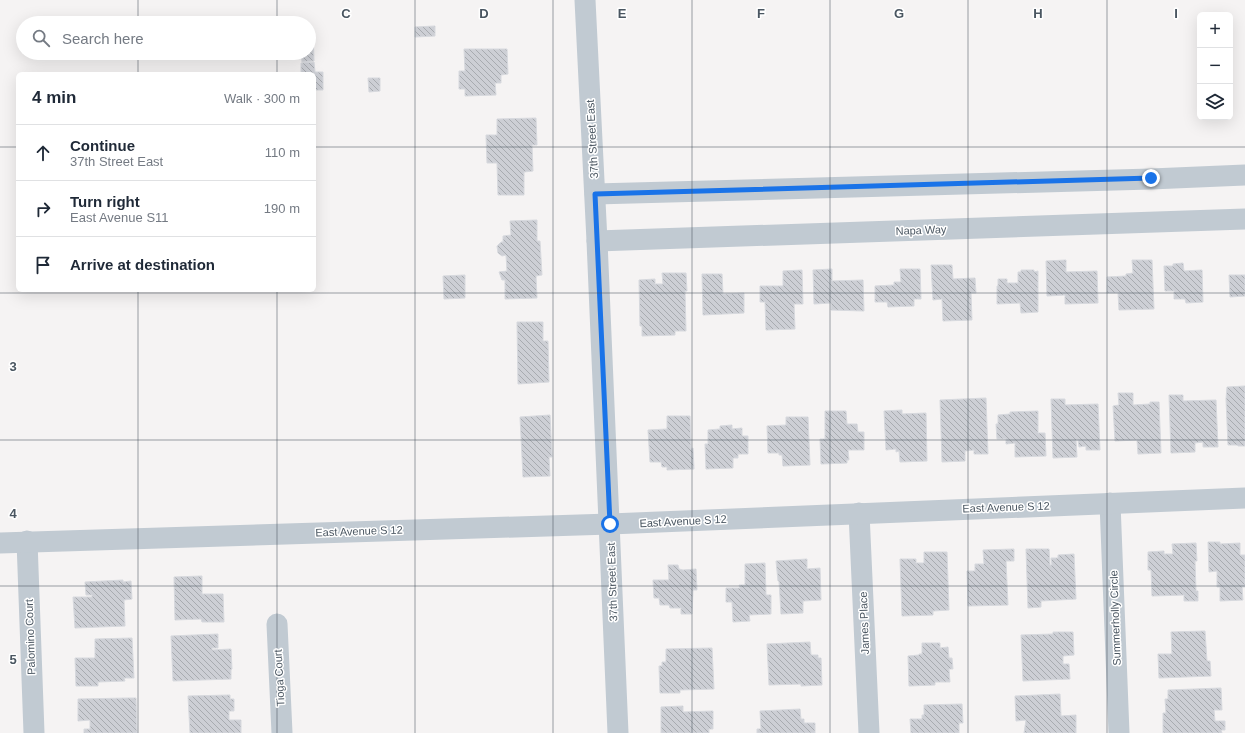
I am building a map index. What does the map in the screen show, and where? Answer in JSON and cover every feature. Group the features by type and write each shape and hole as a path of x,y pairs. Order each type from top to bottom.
{"street":[{"name":"37th Street East","path":"585,0 610,524 618,733"},
{"path":"595,194 1135,179 1245,174"},
{"name":"Napa Way","path":"597,241 1245,219"},
{"name":"East Avenue S 12","path":"0,543 610,524 1245,498"},
{"name":"Summerholly Circle","path":"1110,503 1119,733"},
{"name":"James Place","path":"859,513 869,733"},
{"name":"Palomino Court","path":"27,541 34,733"},
{"name":"Tioga Court","path":"277,624 282,733"}],"building":[{"path":"435,26 435,36 415,37 415,27"},
{"path":"464,49 507,49 508,74 501,75 501,83 495,83 496,95 465,96 465,89 459,89 459,71 465,71"},
{"path":"302,60 314,60 314,61 302,62"},
{"path":"314,62 315,72 301,72 301,63"},
{"path":"316,72 323,72 323,90 316,90"},
{"path":"368,78 380,78 380,91 369,92"},
{"path":"536,118 537,145 532,145 533,171 524,172 524,195 498,195 497,163 487,163 486,135 497,135 497,119"},
{"path":"537,220 537,241 540,241 542,275 536,276 537,298 505,299 505,280 502,280 499,272 507,271 506,255 502,256 498,253 497,246 503,242 503,236 511,235 510,221"},
{"path":"1066,260 1066,272 1097,271 1098,303 1065,304 1065,295 1047,296 1046,261"},
{"path":"1132,260 1152,260 1154,309 1119,310 1118,293 1107,293 1107,277 1126,276 1126,274 1133,273"},
{"path":"1183,263 1184,271 1202,270 1203,302 1186,303 1185,299 1174,299 1174,291 1165,291 1164,266 1173,266 1173,264"},
{"path":"931,265 952,265 953,279 975,278 976,293 971,293 972,320 943,321 942,299 933,300"},
{"path":"832,269 832,281 863,280 864,311 831,310 831,303 814,304 813,270"},
{"path":"900,269 920,269 921,299 914,299 914,306 888,307 887,302 875,302 875,286 894,285 894,282 901,282"},
{"path":"802,270 803,304 794,304 795,329 766,330 765,302 760,302 760,286 783,286 783,271"},
{"path":"1021,270 1034,270 1034,272 1038,271 1038,312 1021,313 1020,303 997,304 998,279 1007,279 1007,283 1018,283 1018,272 1021,272"},
{"path":"662,273 686,273 686,331 675,331 675,335 642,336 642,326 640,326 639,280 655,279 655,284 663,284"},
{"path":"702,274 722,274 723,294 744,293 744,313 703,315"},
{"path":"465,275 465,298 444,299 443,276"},
{"path":"1229,275 1245,275 1245,296 1230,297"},
{"path":"517,322 543,322 543,341 548,341 549,382 518,384"},
{"path":"1245,386 1245,446 1228,445 1226,399 1227,387"},
{"path":"1118,393 1133,393 1133,405 1159,402 1161,453 1138,454 1137,440 1115,441 1113,406 1119,405"},
{"path":"1169,395 1183,395 1183,401 1216,400 1218,447 1203,447 1203,442 1195,443 1195,452 1171,453"},
{"path":"986,398 988,454 974,454 974,450 965,451 965,461 942,462 940,400"},
{"path":"1051,399 1065,399 1065,405 1098,404 1100,450 1086,450 1086,446 1079,447 1078,440 1076,440 1077,457 1053,458"},
{"path":"902,410 902,414 926,413 927,461 900,462 899,451 896,452 896,449 886,450 884,411"},
{"path":"825,411 846,411 847,424 857,424 858,432 864,432 864,450 848,450 849,460 847,460 847,463 821,464 820,439 825,439"},
{"path":"1038,411 1038,433 1045,433 1046,456 1015,457 1015,443 1006,444 1006,439 997,439 996,424 998,424 998,415 1010,414 1010,412"},
{"path":"550,415 552,457 549,457 550,476 523,477 520,417"},
{"path":"667,416 690,416 691,449 693,448 694,469 667,470 667,467 662,467 661,462 650,462 648,430 667,429"},
{"path":"786,417 808,417 810,465 783,466 782,455 779,455 779,453 768,453 767,426 786,425"},
{"path":"732,425 732,429 742,428 742,436 748,436 748,454 738,454 738,458 733,458 733,468 706,469 705,444 708,444 708,430 720,429 720,426"},
{"path":"1208,542 1220,542 1220,544 1240,543 1240,555 1245,555 1245,587 1242,587 1243,600 1220,601 1220,587 1217,587 1217,571 1209,572"},
{"path":"1196,543 1196,591 1198,591 1198,601 1184,601 1184,595 1152,596 1151,570 1148,570 1148,552 1164,551 1164,554 1173,554 1172,544"},
{"path":"1014,549 1014,561 1006,561 1008,605 968,606 967,571 975,571 975,564 984,564 983,550"},
{"path":"1026,549 1049,549 1050,565 1052,565 1051,558 1058,558 1058,555 1074,554 1076,599 1041,601 1041,607 1028,608"},
{"path":"924,552 947,552 949,610 933,611 933,615 902,616 900,559 916,559 916,563 924,563"},
{"path":"807,559 807,569 820,568 821,600 803,601 803,613 781,614 776,561"},
{"path":"765,563 766,595 771,595 771,614 749,615 750,621 733,622 732,602 726,602 726,588 740,588 739,585 745,585 745,564"},
{"path":"668,565 678,565 679,569 683,570 696,569 697,590 693,590 692,614 681,614 681,608 670,608 669,605 660,605 659,598 654,598 653,580 669,580"},
{"path":"202,576 202,594 223,594 224,622 202,622 201,619 175,620 174,577"},
{"path":"123,580 123,582 131,581 132,599 124,600 125,626 75,628 73,597 92,597 92,595 86,595 85,582"},
{"path":"1205,631 1207,661 1210,661 1211,676 1159,678 1158,654 1172,654 1171,632"},
{"path":"1053,632 1073,632 1074,655 1063,656 1063,664 1069,664 1070,679 1023,681 1021,635 1053,634"},
{"path":"218,634 218,648 212,648 212,650 231,649 231,679 173,681 171,636"},
{"path":"132,638 134,678 124,678 125,681 98,682 98,686 76,686 75,658 95,658 95,639"},
{"path":"810,642 811,655 818,655 818,658 821,658 822,685 769,685 767,644"},
{"path":"922,643 940,643 940,648 948,647 949,658 952,658 953,669 949,669 950,682 935,682 935,685 909,686 908,656 922,654"},
{"path":"712,648 714,689 680,690 680,693 660,693 659,666 662,666 662,662 666,662 666,649"},
{"path":"1221,688 1222,710 1214,710 1215,721 1225,721 1225,730 1221,730 1222,733 1163,733 1163,713 1166,713 1165,699 1168,699 1168,690"},
{"path":"1060,694 1061,716 1076,715 1076,733 1024,733 1026,720 1016,721 1015,696"},
{"path":"230,695 230,699 234,699 234,711 229,711 229,720 241,720 241,733 190,733 188,696"},
{"path":"136,698 137,733 84,733 84,729 90,729 90,720 78,721 78,699"},
{"path":"962,704 963,723 959,723 959,733 911,733 910,719 922,719 922,715 924,715 924,705"},
{"path":"683,706 683,712 713,711 713,729 709,729 709,733 661,733 661,707"},
{"path":"800,709 801,719 804,719 804,723 815,723 815,733 757,733 757,729 761,729 760,711"}],"route":[{"path":"610,524 595,194 1151,178"}]}
